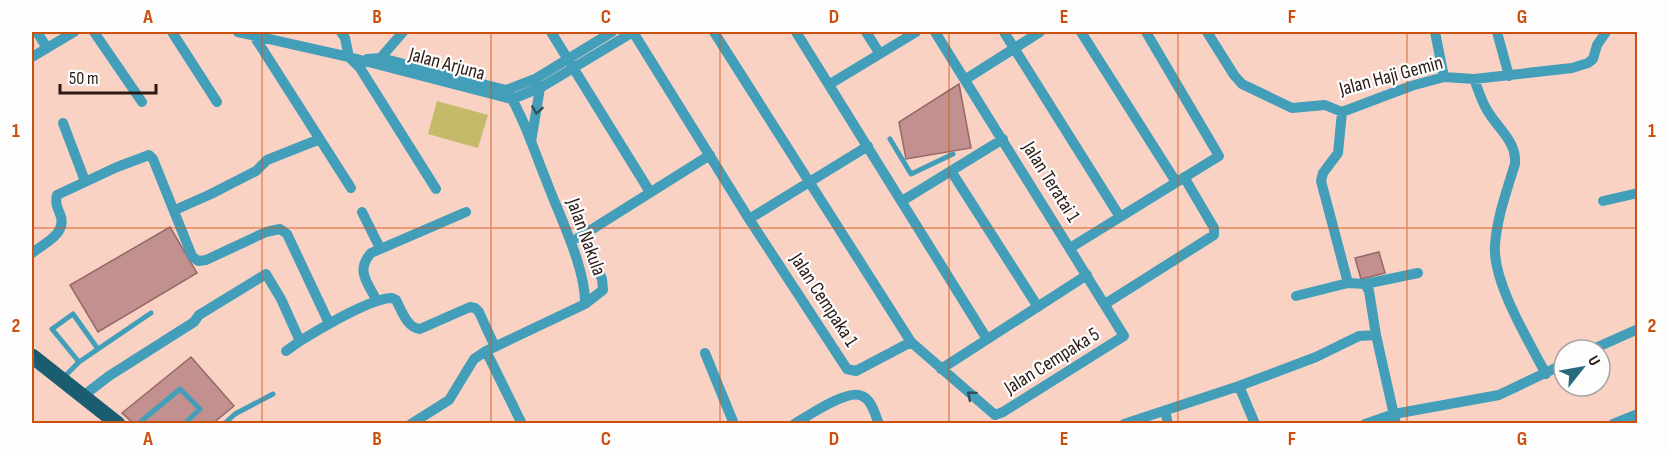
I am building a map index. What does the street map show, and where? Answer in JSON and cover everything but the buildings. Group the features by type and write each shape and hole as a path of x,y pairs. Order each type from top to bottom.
{"main road":[{"path":"32,356 118,423"}],"street":[{"path":"37,32 47,48"},
{"path":"32,57 74,32"},
{"path":"94,32 142,102"},
{"path":"172,32 217,102"},
{"name":"Jalan Arjuna","path":"238,32 361,60 379,61 509,95 538,83 571,63 633,32"},
{"path":"341,32 345,38 349,57 360,68 436,189"},
{"path":"379,61 403,32"},
{"path":"551,32 650,192"},
{"name":"Jalan Arjuna","path":"571,63 612,32"},
{"name":"Jalan Cempaka 1","path":"633,32 749,219 847,369 856,371 911,342"},
{"path":"714,32 911,342 941,369 1087,275"},
{"path":"796,32 987,339"},
{"path":"866,32 880,54"},
{"path":"830,84 916,32"},
{"name":"Jalan Teratai 1","path":"935,32 1105,304"},
{"path":"1004,32 1120,217"},
{"path":"966,79 1040,32"},
{"path":"1081,32 1214,228 1214,235 1105,304"},
{"path":"1070,248 1219,156 1146,32"},
{"name":"Jalan Haji Gemin","path":"1207,32 1242,84 1292,108 1325,105 1341,112 1411,86 1444,77 1473,79 1572,68 1593,59 1597,45 1606,32"},
{"path":"1435,32 1444,77"},
{"path":"1497,32 1509,76"},
{"path":"254,36 351,188"},
{"path":"1473,79 1487,110 1514,148 1516,156 1499,217 1494,248 1501,281 1546,374"},
{"path":"531,142 538,83"},
{"name":"Jalan Nakula","path":"509,95 531,142 570,243 586,287 585,304"},
{"path":"1341,112 1338,153 1326,169 1322,181 1348,283"},
{"path":"63,123 85,181"},
{"path":"175,210 256,171 267,160 320,139"},
{"path":"902,201 1003,139"},
{"path":"749,219 868,146"},
{"path":"32,253 59,233 62,219 55,201 57,195 149,155 153,159 175,210 192,256 198,261 206,260 266,232 280,229 287,234 329,323"},
{"path":"570,243 710,155"},
{"path":"951,171 1038,307"},
{"path":"1603,201 1638,193"},
{"path":"362,212 380,248"},
{"path":"377,301 363,273 362,266 370,253 466,212"},
{"name":"Jalan Nakula","path":"583,236 602,279 603,290 585,304"},
{"path":"1296,297 1348,283 1365,284 1418,273"},
{"path":"82,396 109,376 194,322 199,315 266,274 281,299 300,341"},
{"path":"1365,284 1369,291 1376,335 1395,419"},
{"path":"286,351 329,323 387,298 396,300 408,322 415,329 420,329 470,307 475,308 479,312 490,349 522,423"},
{"path":"411,423 449,400 474,359 490,349 585,304"},
{"name":"Jalan Cempaka 5","path":"941,369 993,419 1124,336 1105,304"},
{"path":"1612,341 1638,329"},
{"path":"1125,423 1239,387 1316,357 1359,336 1376,335"},
{"path":"705,353 734,423"},
{"path":"1365,423 1395,419 1498,394 1552,371"},
{"path":"1239,387 1255,423"},
{"path":"794,423 852,394 862,396 869,402 879,423"},
{"path":"1165,411 1168,423"},
{"path":"1613,423 1638,414"}],"lane":[{"path":"890,139 912,174 953,154"},
{"path":"932,165 940,178"},
{"path":"62,380 79,362 151,313"},
{"path":"79,362 52,329 73,314 98,349"},
{"path":"138,423 180,390 200,409 184,423"},
{"path":"224,423 235,414 273,393"}],"shaded area":[{"path":"437,101 488,115 478,148 428,134"}]}
